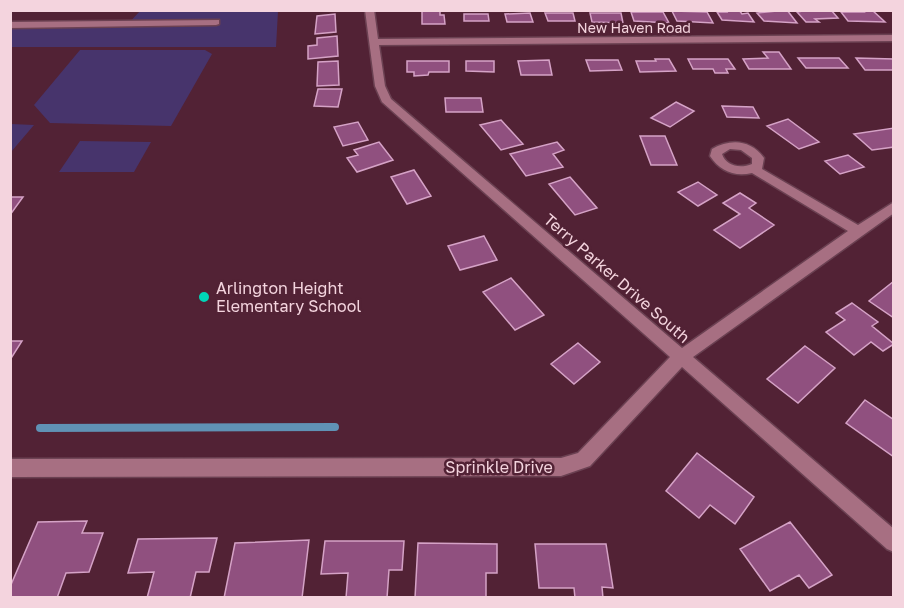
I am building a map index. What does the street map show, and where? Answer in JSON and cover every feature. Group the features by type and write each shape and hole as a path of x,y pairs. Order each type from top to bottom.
{"street":[{"name":"Terry Parker Drive South","path":"369,10 380,86 387,100 894,542"},
{"path":"10,25 216,22"},
{"name":"New Haven Road","path":"374,42 894,38"},
{"path":"754,169 858,231"},
{"name":"Sprinkle Drive","path":"10,468 561,467 584,460 681,357 894,206"}],"shaded area":[{"path":"140,11 278,11 276,47 11,47 10,28 127,25"},
{"path":"80,50 205,50 212,54 171,126 50,123 34,105"},
{"path":"10,124 34,125 11,152"},
{"path":"80,141 151,142 134,172 59,172"}],"building":[{"path":"726,10 739,10 742,14 748,13 754,22 722,20 717,12 727,12"},
{"path":"787,10 797,23 764,21 757,13"},
{"path":"831,10 838,18 815,19 819,22 806,22 797,12"},
{"path":"862,10 872,10 885,22 848,21 841,12 864,12"},
{"path":"422,11 440,11 440,15 444,15 445,24 422,24"},
{"path":"672,11 707,12 713,23 677,21"},
{"path":"631,12 663,12 669,23 634,21"},
{"path":"530,13 533,22 507,22 505,14"},
{"path":"545,13 573,13 575,21 548,21"},
{"path":"590,13 621,13 623,23 592,22"},
{"path":"335,14 336,32 315,34 317,16"},
{"path":"464,14 488,14 489,21 464,21"},
{"path":"337,36 338,56 308,59 308,46 317,45 317,38"},
{"path":"763,52 779,52 791,69 749,69 743,59 768,58"},
{"path":"798,58 839,58 848,68 806,68"},
{"path":"856,58 894,59 894,70 865,70"},
{"path":"655,59 669,59 676,71 640,72 636,61 656,61"},
{"path":"688,59 728,59 735,69 726,69 728,73 715,73 713,69 693,69"},
{"path":"549,60 552,75 521,75 518,61"},
{"path":"586,60 618,60 622,70 590,71"},
{"path":"338,61 339,85 317,86 318,62"},
{"path":"407,61 449,61 449,72 429,72 428,75 414,76 414,72 407,72"},
{"path":"466,61 494,61 494,72 466,71"},
{"path":"318,89 342,89 338,107 314,106"},
{"path":"445,98 481,98 483,112 446,112"},
{"path":"676,102 694,111 670,127 651,118"},
{"path":"722,106 753,107 759,118 727,117"},
{"path":"788,119 819,142 799,149 767,126"},
{"path":"501,120 523,144 501,150 480,125"},
{"path":"358,122 368,140 343,146 334,127"},
{"path":"894,128 894,147 872,150 854,134"},
{"path":"640,136 665,136 677,165 651,165"},
{"path":"379,142 393,160 357,172 347,158 358,155 354,150"},
{"path":"557,142 564,150 553,154 563,167 526,176 510,154"},
{"path":"848,155 864,167 840,174 825,161"},
{"path":"414,170 431,196 407,204 391,177"},
{"path":"570,177 597,208 575,215 549,184"},
{"path":"698,182 717,195 698,206 678,192"},
{"path":"740,193 756,203 749,208 774,225 740,248 714,230 740,214 723,203"},
{"path":"10,197 23,197 10,215"},
{"path":"484,236 497,260 460,270 448,246"},
{"path":"511,278 544,315 515,330 483,292"},
{"path":"894,281 894,318 869,301"},
{"path":"852,303 878,322 872,326 894,344 883,351 871,342 854,355 826,332 845,320 836,313"},
{"path":"10,341 22,341 10,360"},
{"path":"578,343 600,362 574,384 551,364"},
{"path":"805,346 835,368 798,403 767,379"},
{"path":"865,400 894,420 894,457 846,423"},
{"path":"697,453 754,497 735,524 710,505 699,518 666,491"},
{"path":"87,521 82,533 103,533 89,572 66,573 57,598 10,598 10,587 38,522"},
{"path":"790,522 832,575 809,588 799,575 770,591 740,549"},
{"path":"217,538 209,572 196,572 190,598 147,598 154,572 128,573 138,539"},
{"path":"309,540 302,598 224,598 235,543"},
{"path":"325,541 404,541 402,570 389,570 387,598 346,598 348,573 321,574"},
{"path":"418,543 497,544 497,573 486,573 486,598 415,598"},
{"path":"535,544 606,544 613,588 602,587 603,598 575,598 574,588 539,588"}],"waterway":[{"path":"40,428 335,427"}],"place":[{"name":"Arlington Height Elementary School","path":"204,297"}]}
